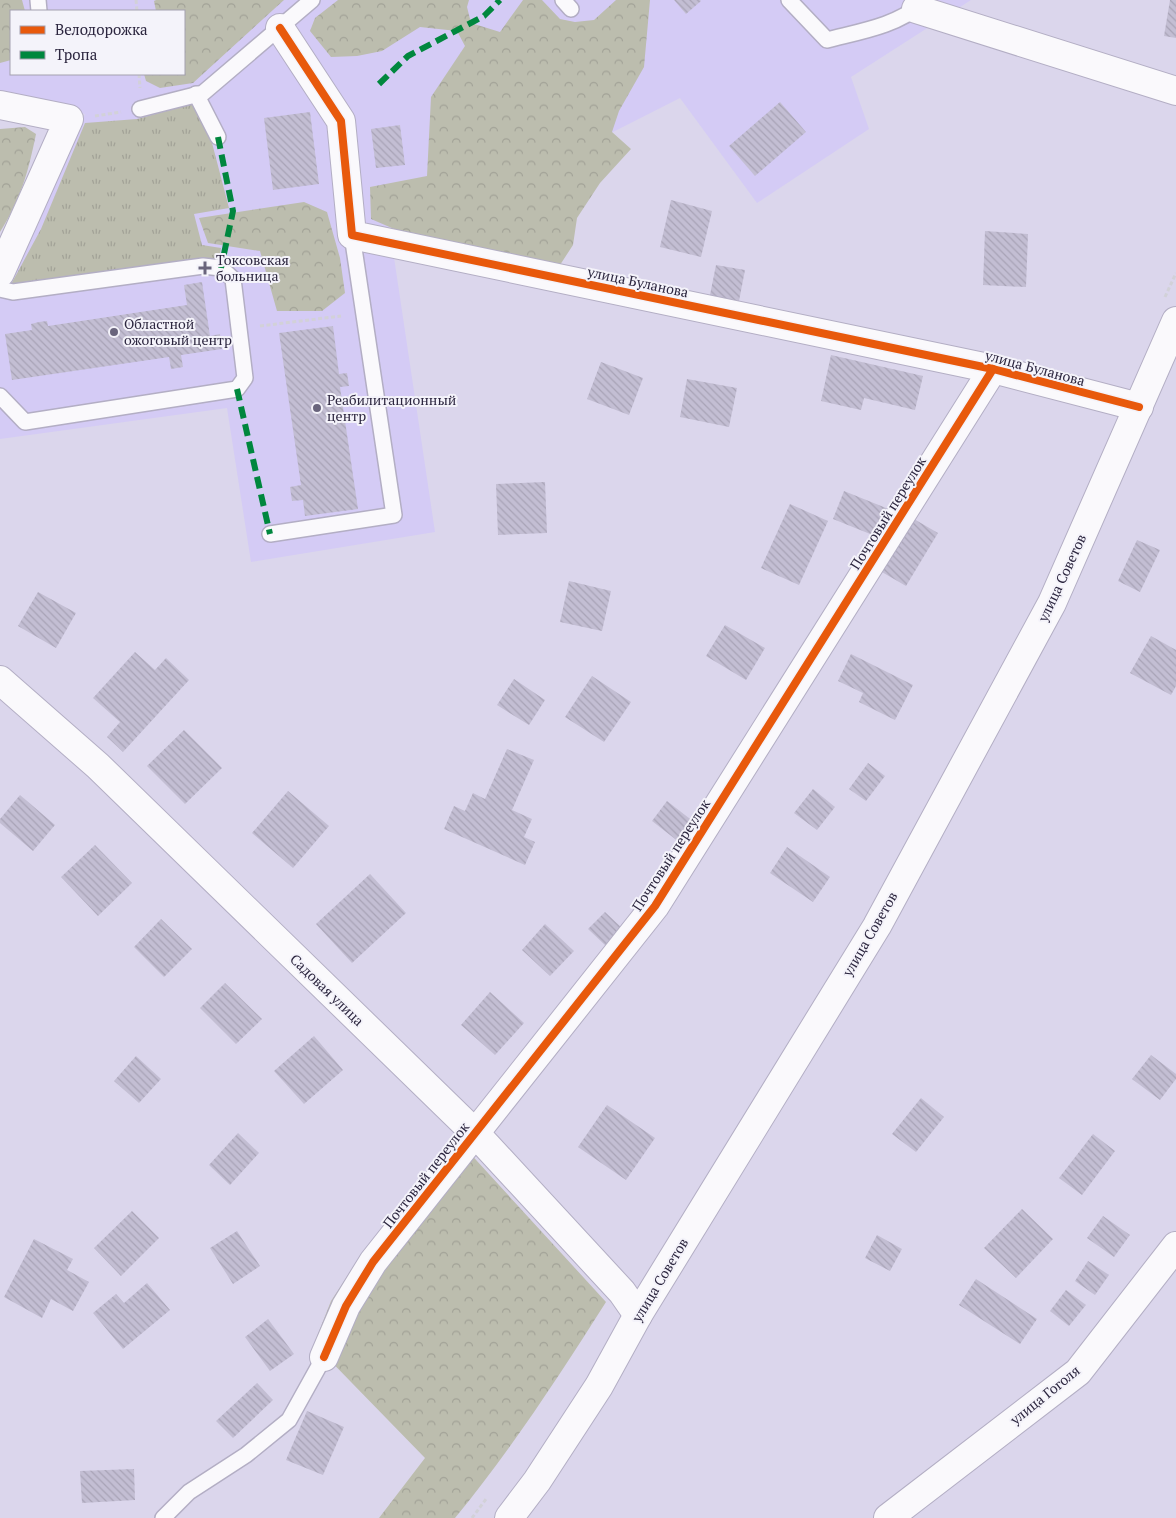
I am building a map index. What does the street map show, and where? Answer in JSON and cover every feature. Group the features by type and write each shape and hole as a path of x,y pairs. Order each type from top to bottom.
{"street":[{"path":"921,5 1176,90"},
{"path":"280,28 341,121 352,235"},
{"path":"0,105 69,119 0,273"},
{"name":"улица Буланова","path":"352,235 993,369 1139,407"},
{"name":"улица Советов","path":"509,1518 537,1481 599,1386 638,1315 876,926 1052,603 1139,407 1170,310"},
{"name":"Почтовый переулок","path":"324,1357 346,1306 373,1262 655,906 993,369"},
{"name":"Садовая улица","path":"0,680 98,766 475,1133 622,1292 638,1315"},
{"name":"улица Гоголя","path":"888,1518 1078,1372 1176,1246"}],"lane":[{"path":"140,109 202,92 312,0"},
{"path":"790,0 827,40 876,27 921,5"},
{"path":"196,94 218,137"},
{"path":"270,534 394,514 352,235"},
{"path":"0,289 13,292 203,266 221,268 233,279 245,378 237,389 25,422 0,396"},
{"path":"163,1518 189,1492 246,1455 289,1420 324,1357"}],"path":[{"path":"69,119 140,109 139,75"},
{"path":"1170,310 1176,273"},
{"path":"239,329 341,316"},
{"path":"472,1518 490,1495"}],"shaded area":[{"name":"Токсовская больница","path":"0,0 971,0 851,77 869,129 757,203 680,98 392,244 435,532 251,562 227,408 0,439 0,293 37,227 85,114 0,99"}],"green space":[{"path":"0,0 22,0 25,10 10,10 10,60 0,63"},
{"path":"284,0 193,83 160,88 146,81 144,75 185,75 185,10 156,10 154,1"},
{"path":"338,0 469,0 467,7 471,23 500,32 523,0 542,0 560,19 575,22 594,20 616,0 650,0 644,67 619,111 612,132 631,149 600,183 577,218 573,245 560,265 408,235 371,219 370,187 427,176 431,97 465,46 457,31 420,27 382,51 357,56 331,57 310,31 315,18"},
{"path":"192,104 211,139 229,208 194,214 202,245 221,248 218,264 9,288 41,229 85,123 137,119"},
{"path":"25,127 36,134 30,161 19,196 0,232 0,129"},
{"path":"304,202 327,212 340,258 345,293 322,311 277,311 260,251 208,243 199,218"},
{"path":"455,1137 606,1302 515,1439 455,1518 379,1518 425,1458 314,1344 331,1301 359,1258"}],"building":[{"path":"674,0 700,0 701,1 686,14"},
{"path":"1170,0 1176,0 1176,38 1164,36"},
{"path":"780,102 806,132 755,176 729,146"},
{"path":"310,112 319,184 273,190 264,118"},
{"path":"400,125 405,165 376,168 371,129"},
{"path":"671,200 712,211 701,257 660,247"},
{"path":"985,231 1028,234 1026,287 983,285"},
{"path":"716,265 745,270 739,301 710,295"},
{"name":"Областной ожоговый центр","path":"202,282 210,336 220,334 222,349 181,355 183,367 171,369 169,357 12,380 5,334 32,330 31,324 39,322 47,321 48,326 187,305 184,285"},
{"name":"Реабилитационный центр","path":"333,326 339,374 347,373 349,386 340,387 358,509 305,516 303,500 292,501 290,487 301,485 279,333"},
{"path":"831,355 923,376 915,410 864,398 861,410 821,401"},
{"path":"601,362 643,378 629,415 587,399"},
{"path":"687,379 737,388 729,427 680,417"},
{"path":"545,482 547,533 498,535 496,484"},
{"path":"844,491 891,510 880,538 833,519"},
{"path":"790,504 828,521 799,585 761,568"},
{"path":"907,515 938,533 906,586 875,568"},
{"path":"1137,540 1160,550 1140,592 1118,581"},
{"path":"569,581 611,591 602,631 560,622"},
{"path":"38,592 76,613 56,648 18,626"},
{"path":"725,625 765,648 746,680 706,656"},
{"path":"1151,636 1176,650 1176,686 1171,695 1130,673"},
{"path":"135,652 155,670 166,658 189,680 123,752 107,737 120,722 93,698"},
{"path":"851,654 913,685 895,720 859,702 863,693 838,681"},
{"path":"592,676 631,702 604,742 565,717"},
{"path":"514,679 545,700 529,725 497,705"},
{"path":"184,730 222,768 185,804 147,766"},
{"path":"507,749 534,760 512,810 532,819 524,837 535,842 525,865 444,829 454,806 465,811 473,793 485,799"},
{"path":"868,763 885,776 866,801 849,789"},
{"path":"813,789 835,807 817,830 794,813"},
{"path":"288,791 329,826 293,868 252,833"},
{"path":"20,795 55,825 33,851 0,823 0,819"},
{"path":"667,801 694,822 679,842 652,821"},
{"path":"95,845 132,883 98,916 61,877"},
{"path":"787,847 830,877 813,902 770,873"},
{"path":"370,874 406,913 352,963 316,924"},
{"path":"605,912 623,929 606,946 588,929"},
{"path":"161,919 192,949 164,977 134,947"},
{"path":"545,924 574,951 550,976 522,950"},
{"path":"225,983 262,1019 236,1044 200,1008"},
{"path":"490,992 524,1023 495,1055 461,1025"},
{"path":"314,1036 343,1070 304,1104 274,1071"},
{"path":"1151,1055 1176,1074 1176,1079 1160,1100 1132,1079"},
{"path":"136,1056 161,1079 139,1103 114,1081"},
{"path":"921,1098 944,1117 916,1152 892,1134"},
{"path":"607,1105 655,1138 626,1180 578,1147"},
{"path":"238,1133 259,1153 230,1185 209,1165"},
{"path":"1093,1134 1115,1151 1082,1195 1059,1178"},
{"path":"1022,1209 1053,1239 1016,1278 984,1248"},
{"path":"132,1211 159,1238 121,1276 94,1248"},
{"path":"1103,1216 1130,1235 1114,1257 1087,1238"},
{"path":"237,1231 260,1266 233,1284 210,1248"},
{"path":"877,1235 902,1249 890,1271 865,1258"},
{"path":"34,1239 73,1259 67,1270 89,1282 73,1311 51,1299 42,1318 4,1297"},
{"path":"1088,1261 1109,1275 1095,1295 1075,1281"},
{"path":"976,1279 1037,1319 1020,1344 959,1305"},
{"path":"147,1283 170,1310 123,1349 93,1313 116,1294 124,1303"},
{"path":"1066,1290 1086,1305 1069,1326 1050,1311"},
{"path":"268,1319 294,1354 270,1371 245,1337"},
{"path":"257,1383 273,1400 233,1438 216,1421"},
{"path":"307,1411 344,1427 323,1475 286,1460"},
{"path":"134,1469 135,1500 82,1503 80,1471"}],"marked path":[{"path":"379,84 408,56 484,16 500,0"},
{"path":"218,137 233,211 221,268"},
{"path":"237,389 270,534"}],"cycle path":[{"path":"280,28 341,121 352,235 993,369 1139,407"},
{"path":"324,1357 346,1306 373,1262 655,906 993,369"}],"place":[{"name":"Токсовская больница","path":"205,268"},
{"name":"Областной ожоговый центр","path":"114,332"},
{"name":"Реабилитационный центр","path":"317,408"}]}
